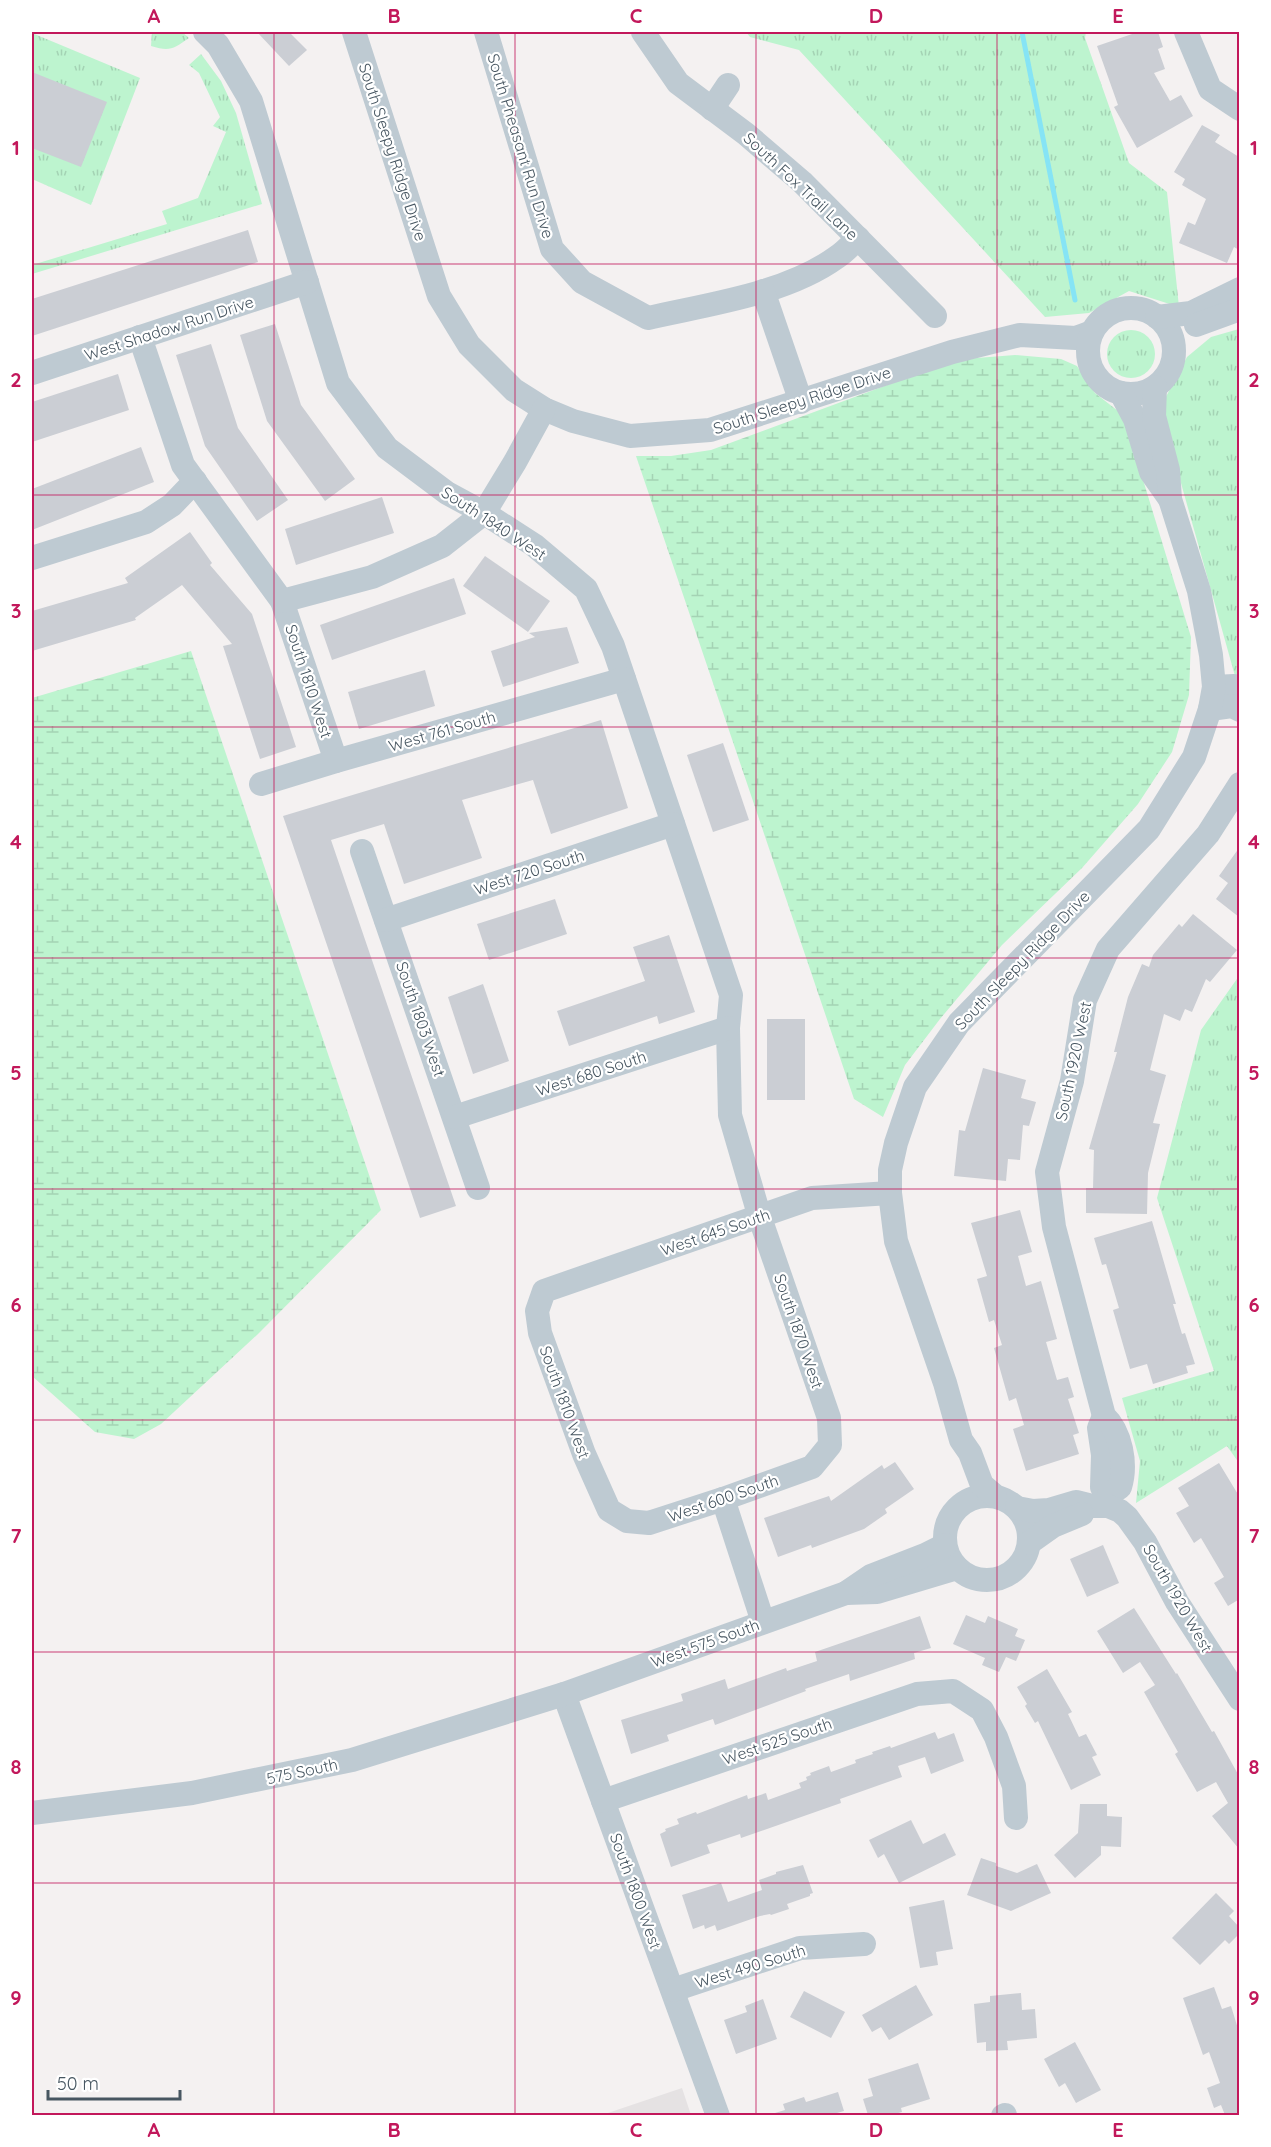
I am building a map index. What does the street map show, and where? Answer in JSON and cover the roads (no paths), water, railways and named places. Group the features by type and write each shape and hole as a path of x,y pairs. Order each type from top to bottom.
{"street":[{"name":"South 1840 West","path":"205,32 218,45 251,101 338,383 387,448 447,493 484,513 534,545 585,589 613,646 731,995 728,1028 730,1115 760,1218"},
{"name":"South Sleepy Ridge Drive","path":"354,32 439,297 469,345 514,390 544,409 573,422 630,436 710,430 952,352 1020,335 1076,338 1092,332"},
{"name":"South Pheasant Run Drive","path":"486,32 552,249 582,282 648,318 763,291"},
{"name":"South Fox Trail Lane","path":"644,32 678,83 746,134 802,182 935,316"},
{"path":"1186,32 1209,88 1239,109"},
{"path":"712,109 728,85"},
{"path":"801,402 763,291 810,273 838,257 858,238"},
{"name":"West Shadow Run Drive","path":"32,373 307,282"},
{"path":"1157,317 1191,313 1239,289"},
{"path":"1124,308 1139,309 1157,317 1165,324 1174,348 1172,363 1166,376 1155,387 1141,393 1121,393 1107,387 1096,376 1089,360 1089,343 1092,332 1101,320 1114,311 1124,308"},
{"path":"1174,348 1191,327 1239,309"},
{"name":"South 1810 West","path":"140,338 183,465 282,601 336,761"},
{"name":"South Sleepy Ridge Drive","path":"992,343 1065,351 1089,360"},
{"name":"South Sleepy Ridge Drive","path":"995,1496 982,1485 970,1453 961,1440 945,1383 896,1241 890,1193 890,1170 896,1143 915,1087 959,1023 1149,829 1228,698 1211,655 1198,591 1170,499 1168,470 1154,416 1155,387"},
{"name":"South Sleepy Ridge Drive","path":"1121,393 1135,419 1151,472 1170,499"},
{"path":"282,601 372,577 442,546 484,513 544,409"},
{"path":"32,558 146,522 172,505 195,481"},
{"name":"West 761 South","path":"261,784 624,679"},
{"name":"South 1920 West","path":"1239,784 1208,834 1108,950 1085,1000 1072,1081 1047,1172 1054,1227 1104,1416 1113,1425 1124,1466 1120,1487 1103,1502 1120,1511 1137,1529 1177,1602 1239,1699"},
{"name":"West 720 South","path":"386,920 673,824"},
{"name":"South 1803 West","path":"362,851 478,1188"},
{"name":"West 680 South","path":"455,1117 728,1028"},
{"name":"West 645 South","path":"544,1291 760,1218 812,1198 890,1193"},
{"name":"South 1870 West","path":"760,1218 829,1418 830,1445"},
{"name":"South 1810 West","path":"544,1291 537,1311 540,1333 584,1454 609,1510"},
{"name":"South Sleepy Ridge Drive","path":"959,1505 963,1487 957,1457 961,1440"},
{"name":"West 600 South","path":"609,1510 627,1521 649,1523 812,1467 830,1445"},
{"path":"995,1496 1008,1501 1026,1520 1029,1543 1025,1557 1016,1569 992,1580 978,1579 957,1568 948,1556 945,1530 950,1516 959,1505 972,1498 995,1496"},
{"path":"723,1499 763,1622"},
{"path":"1017,1508 1033,1511 1048,1510 1076,1502 1103,1502"},
{"path":"1029,1543 1053,1526 1080,1516 1103,1502"},
{"name":"West 575 South","path":"564,1694 846,1593 871,1576 925,1556 945,1545"},
{"name":"West 575 South","path":"846,1593 876,1592 957,1568"},
{"name":"West 525 South","path":"603,1801 917,1694 953,1691 982,1710 996,1737 1014,1786 1016,1818"},
{"name":"South 1800 West","path":"564,1694 718,2115"},
{"name":"575 South","path":"32,1813 192,1793 352,1760 564,1694"},
{"name":"West 490 South","path":"673,1990 800,1948 864,1944"}],"waterway":[{"path":"1022,32 1075,300"}]}
